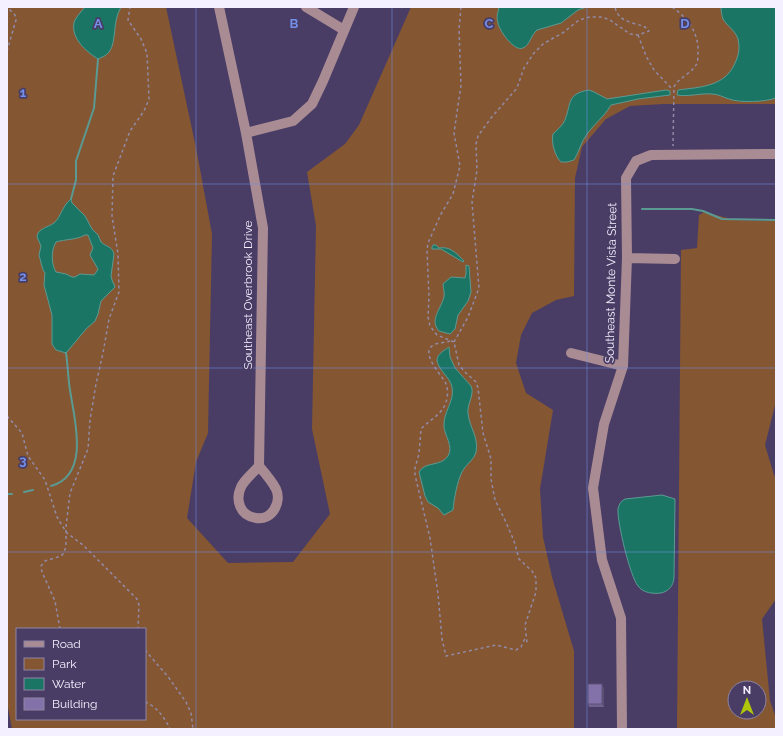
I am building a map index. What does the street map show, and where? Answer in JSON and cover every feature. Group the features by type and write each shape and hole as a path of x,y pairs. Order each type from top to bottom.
{"street":[{"name":"Southeast Overbrook Drive","path":"219,7 246,133 263,228 259,466"},
{"path":"306,7 344,30"},
{"path":"246,133 293,121 312,104 354,7"},
{"path":"673,155 776,154"},
{"name":"Southeast Monte Vista Street","path":"622,729 621,618 602,560 592,488 604,424 623,366 627,258 626,178 636,161 651,155 673,155"},
{"path":"627,258 675,259"},
{"path":"571,353 623,366"},
{"path":"259,466 276,489 278,500 274,512 257,519 247,515 240,508 238,496 241,486 259,466"}],"path":[{"path":"7,50 16,20 15,15 8,7"},
{"path":"60,628 54,601 41,566 45,560 57,557 64,553 66,546 70,493 88,449 90,420 96,384 110,319 119,292 118,254 113,224 113,176 130,131 144,111 150,99 147,52 141,39 128,20 130,7"},
{"path":"454,342 434,332 428,322 429,265 427,247 441,214 452,197 460,168 454,133 461,85 459,29 461,7"},
{"path":"527,643 525,623 536,592 536,578 532,571 519,559 514,541 495,500 491,479 491,459 483,433 478,388 476,382 459,364 454,342 468,317 479,288 472,202 476,170 476,144 478,136 491,118 517,88 524,68 534,53 543,44 564,32 576,22 587,18 602,17 610,20 625,31 638,35 644,34 649,30 620,17 617,14 615,7"},
{"path":"672,7 690,23 696,35 698,45 698,59 696,65 678,81 674,90 673,155"},
{"path":"638,35 646,56 654,70 674,90"},
{"path":"450,341 435,345 429,351 431,362 447,386 447,400 441,412 421,429 419,454 414,473 430,538 438,594 442,639 446,656 496,645 516,650 521,647 526,637"},
{"path":"7,416 22,433 28,456 44,480 57,517 66,532 83,545 137,599 139,605 138,628"},
{"path":"146,651 169,678 186,702 191,713 193,729"},
{"path":"146,702 158,710 170,729"}],"green space":[{"path":"7,7 166,7 196,148 212,234 208,433 196,462 187,518 228,563 293,562 330,514 312,429 316,226 307,172 345,144 359,125 411,7 776,7 776,104 663,104 630,106 606,119 582,147 575,178 574,296 556,300 532,313 521,335 516,363 526,393 553,410 540,489 543,537 552,577 574,651 574,729 12,729 7,702"},
{"path":"704,212 735,220 776,221 776,401 765,445 776,478 776,599 762,619 770,701 776,718 776,729 677,729 681,250 697,248 699,215"}],"water":[{"path":"85,7 121,7 116,19 111,48 107,54 98,59 85,49 77,40 75,34 74,23 78,15"},
{"path":"499,7 587,7 578,10 561,23 537,30 525,47 519,48 511,44 499,26 497,15"},
{"path":"721,7 776,7 776,98 752,102 729,99 714,94 686,96 677,95 678,90 703,86 718,81 731,71 735,63 739,51 738,39 723,19"},
{"path":"589,90 607,99 666,90 670,91 670,95 638,99 611,105 585,137 574,160 561,162 554,149 553,134 564,122 570,101 573,97 576,94"},
{"path":"71,199 72,203 85,216 101,242 113,251 114,254 111,276 115,287 101,301 95,321 86,329 66,353 56,350 52,344 52,315 44,285 45,273 39,255 41,246 37,237 41,230 56,221","holes":["88,235 93,248 90,255 98,269 94,275 80,274 72,277 56,272 52,257 56,242"]},
{"path":"433,245 436,245 439,248 450,249 464,261 463,262 441,249 432,249"},
{"path":"466,265 469,266 471,292 468,301 458,315 455,329 450,334 439,331 436,327 435,319 444,297 443,284 451,277 465,278"},
{"path":"449,347 450,357 455,368 472,389 468,413 477,447 475,455 460,476 453,510 444,515 438,508 428,502 419,472 425,466 441,462 450,452 444,429 444,421 452,397 452,387 451,383 439,367 437,360 440,354"},
{"path":"662,495 675,499 674,578 672,586 666,591 661,593 652,593 645,592 638,586 631,572 618,516 618,509 620,503 625,499"}],"building":[{"path":"588,684 602,684 602,704 588,704"}],"waterway":[{"path":"71,199 76,180 76,161 94,108 98,59"},
{"path":"642,209 692,209 703,211 722,219 776,220"},
{"path":"51,486 63,480 71,470 76,458 76,430 66,353"},
{"path":"24,492 33,490"},
{"path":"7,494 12,494"}]}
